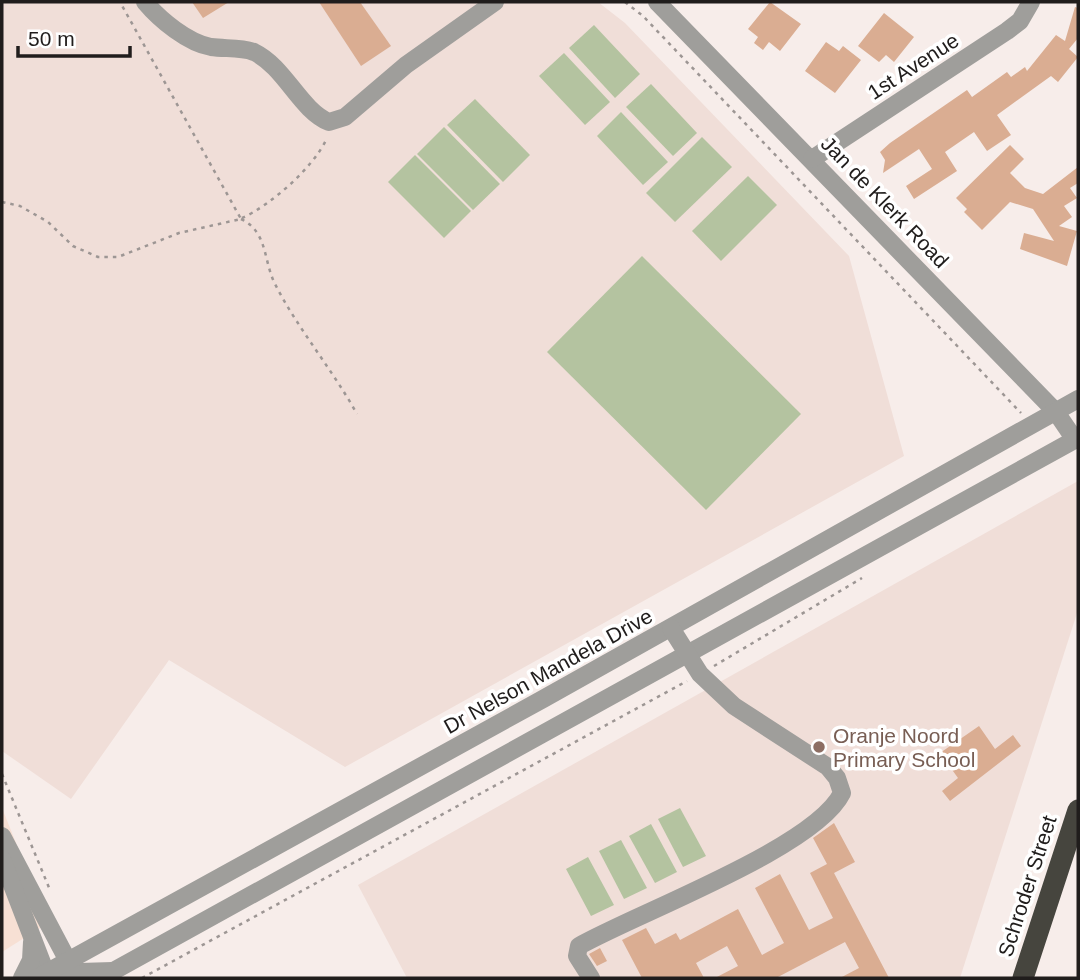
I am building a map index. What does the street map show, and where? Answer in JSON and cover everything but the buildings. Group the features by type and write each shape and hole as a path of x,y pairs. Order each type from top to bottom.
{"highway":[{"name":"Schroder Street","path":"1023,978 1078,810"}],"street":[{"path":"145,2 193,40 208,47 254,52 285,77 316,114 334,122 495,2"},
{"name":"Jan de Klerk Road","path":"657,2 1056,412 1077,439"},
{"name":"1st Avenue","path":"812,159 1007,31 1020,21 1031,2"},
{"name":"Dr Nelson Mandela Drive","path":"54,973 1078,399"},
{"path":"54,973 108,974 1077,439"},
{"path":"591,978 577,956 579,946 755,860 827,813 842,793 837,778 828,767 734,706 700,674 671,628"},
{"path":"2,836 54,973"},
{"path":"2,859 32,941 54,973"},
{"path":"22,978 31,960 32,941"}],"path":[{"path":"120,2 241,219 253,225 265,248 274,281 356,414"},
{"path":"625,2 643,16 1022,412 1010,419"},
{"path":"2,202 20,206 48,222 73,246 98,257 118,257 179,233 241,219 269,204 322,150 334,122"},
{"path":"142,978 700,674 865,576"},
{"path":"2,774 53,896"}],"shaded area":[{"path":"2,2 598,2 625,23 849,256 904,456 345,767 169,660 71,799 2,751"},
{"name":"Oranje Noord Primary School","path":"1078,481 1078,610 960,978 407,978 358,885"},
{"path":"2,808 48,923 2,952"}],"green space":[{"path":"594,25 640,74 615,98 569,48"},
{"path":"564,53 610,102 585,125 539,76"},
{"path":"651,84 697,133 673,156 626,107"},
{"path":"475,99 530,155 503,182 447,125"},
{"path":"621,112 668,162 643,185 597,136"},
{"path":"444,127 500,184 473,210 417,154"},
{"path":"702,137 732,167 675,222 646,193"},
{"path":"415,155 471,211 444,238 388,182"},
{"path":"748,176 777,205 721,261 692,231"},
{"path":"642,256 801,414 706,510 547,352"},
{"path":"680,808 706,856 683,867 658,819"},
{"path":"651,824 677,872 655,883 629,836"},
{"path":"621,840 647,888 624,899 599,851"},
{"path":"588,857 614,905 591,916 566,869"}],"place":[{"name":"Oranje Noord Primary School","path":"819,747"}]}
